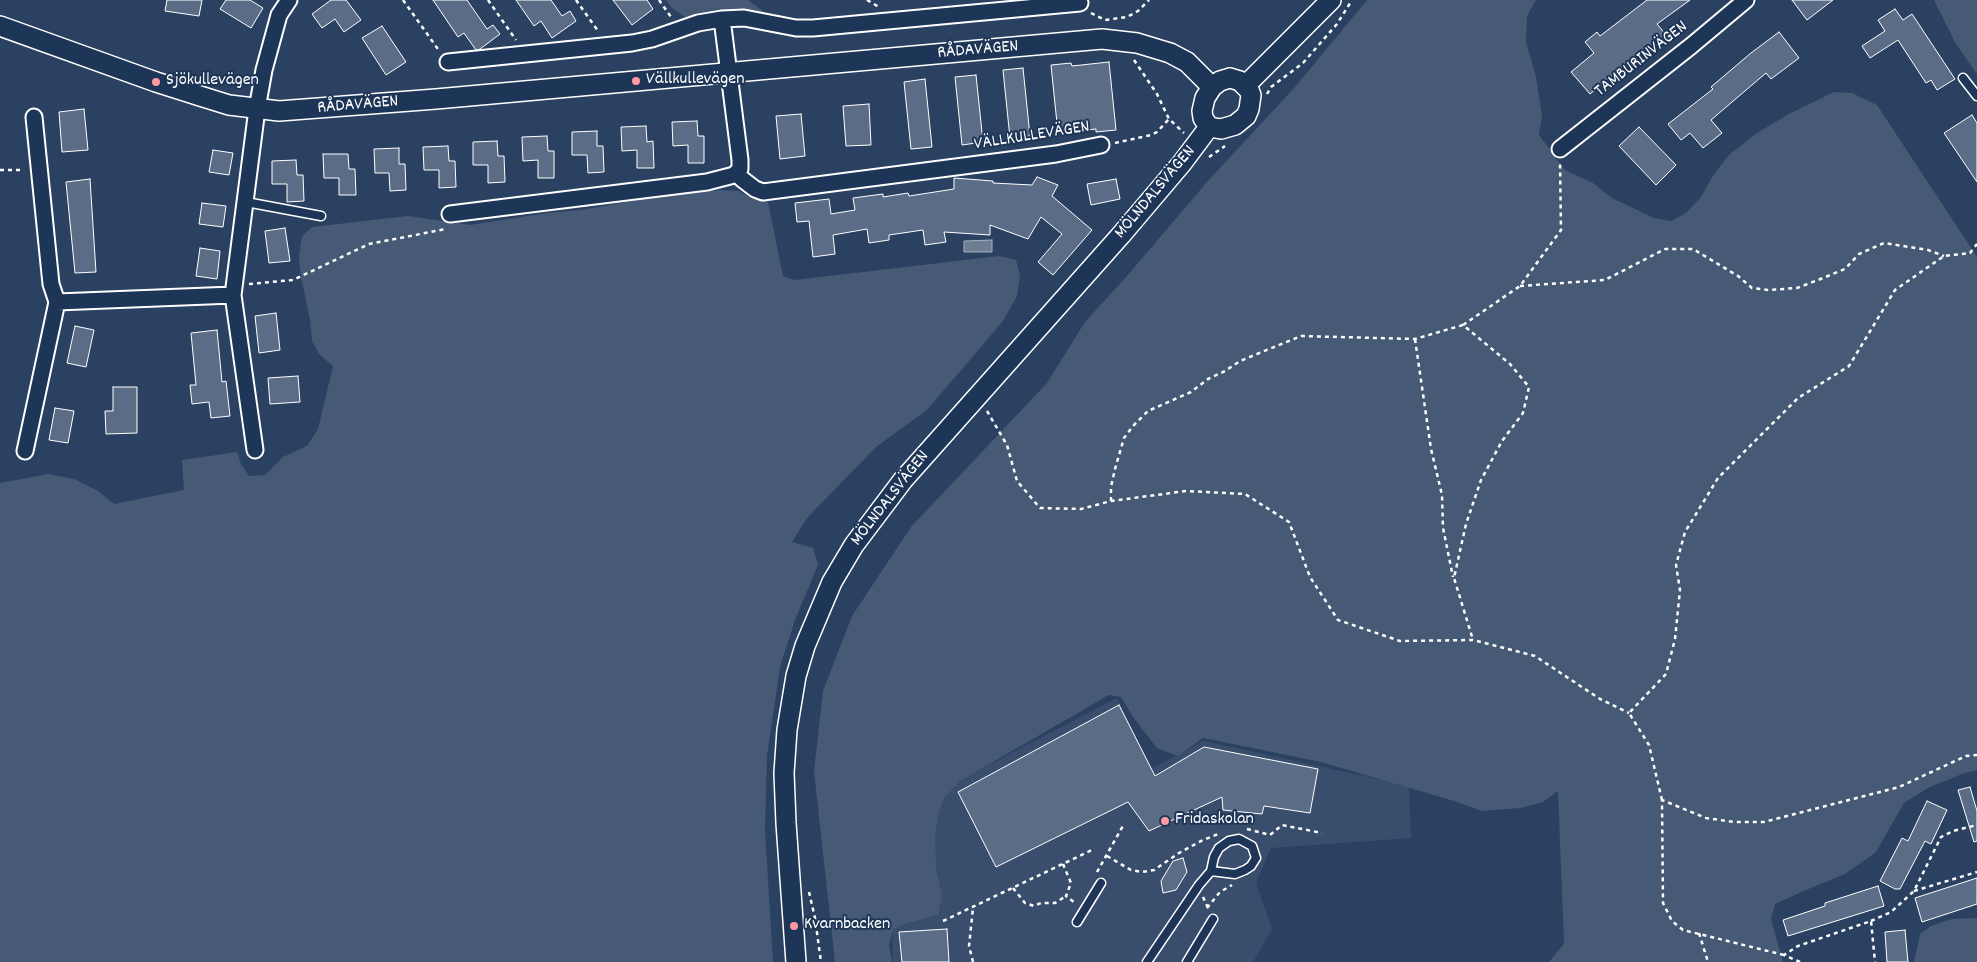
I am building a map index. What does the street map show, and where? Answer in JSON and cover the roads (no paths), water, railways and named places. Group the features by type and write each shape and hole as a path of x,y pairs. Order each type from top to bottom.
{"street":[{"path":"1246,85 1331,0"},
{"name":"TAMBURINVÄGEN","path":"1560,149 1691,46 1746,0"},
{"path":"255,450 234,290 257,109 273,32 285,1"},
{"path":"448,62 632,43 652,39 698,22 722,19 744,18 796,28 813,28 1080,2"},
{"path":"450,221 707,182 736,173 740,169 740,160 722,19"},
{"name":"RÅDAVÄGEN","path":"0,26 165,85 229,105 279,111 314,110 1102,39 1137,42 1170,52 1187,62 1212,87"},
{"path":"1230,78 1246,85 1251,95 1246,116 1236,125 1229,128 1209,127 1203,118 1202,111 1205,98 1212,87 1220,81 1230,78"},
{"path":"25,451 57,302 51,284 34,117"},
{"name":"MÖLNDALSVÄGEN","path":"796,962 784,773 787,730 796,676 805,646 832,582 854,545 903,480 1121,235 1182,163 1209,127"},
{"name":"VÄLLKULLEVÄGEN","path":"736,173 754,189 763,192 1056,154 1102,145"},
{"path":"57,302 234,290"}],"lane":[{"path":"1963,78 1977,96"},
{"path":"246,202 321,216"},
{"path":"1147,962 1199,884 1211,871 1217,852 1229,841 1239,839 1252,846 1256,858 1251,866 1245,870 1235,874 1211,871"},
{"path":"1077,922 1101,883"},
{"path":"1187,962 1211,916"}],"place":[{"name":"Vällkullevägen","path":"636,81"},
{"name":"Sjökullevägen","path":"156,82"},
{"name":"Fridaskolan","path":"1165,821"},
{"name":"Kvarnbacken","path":"794,926"}]}
